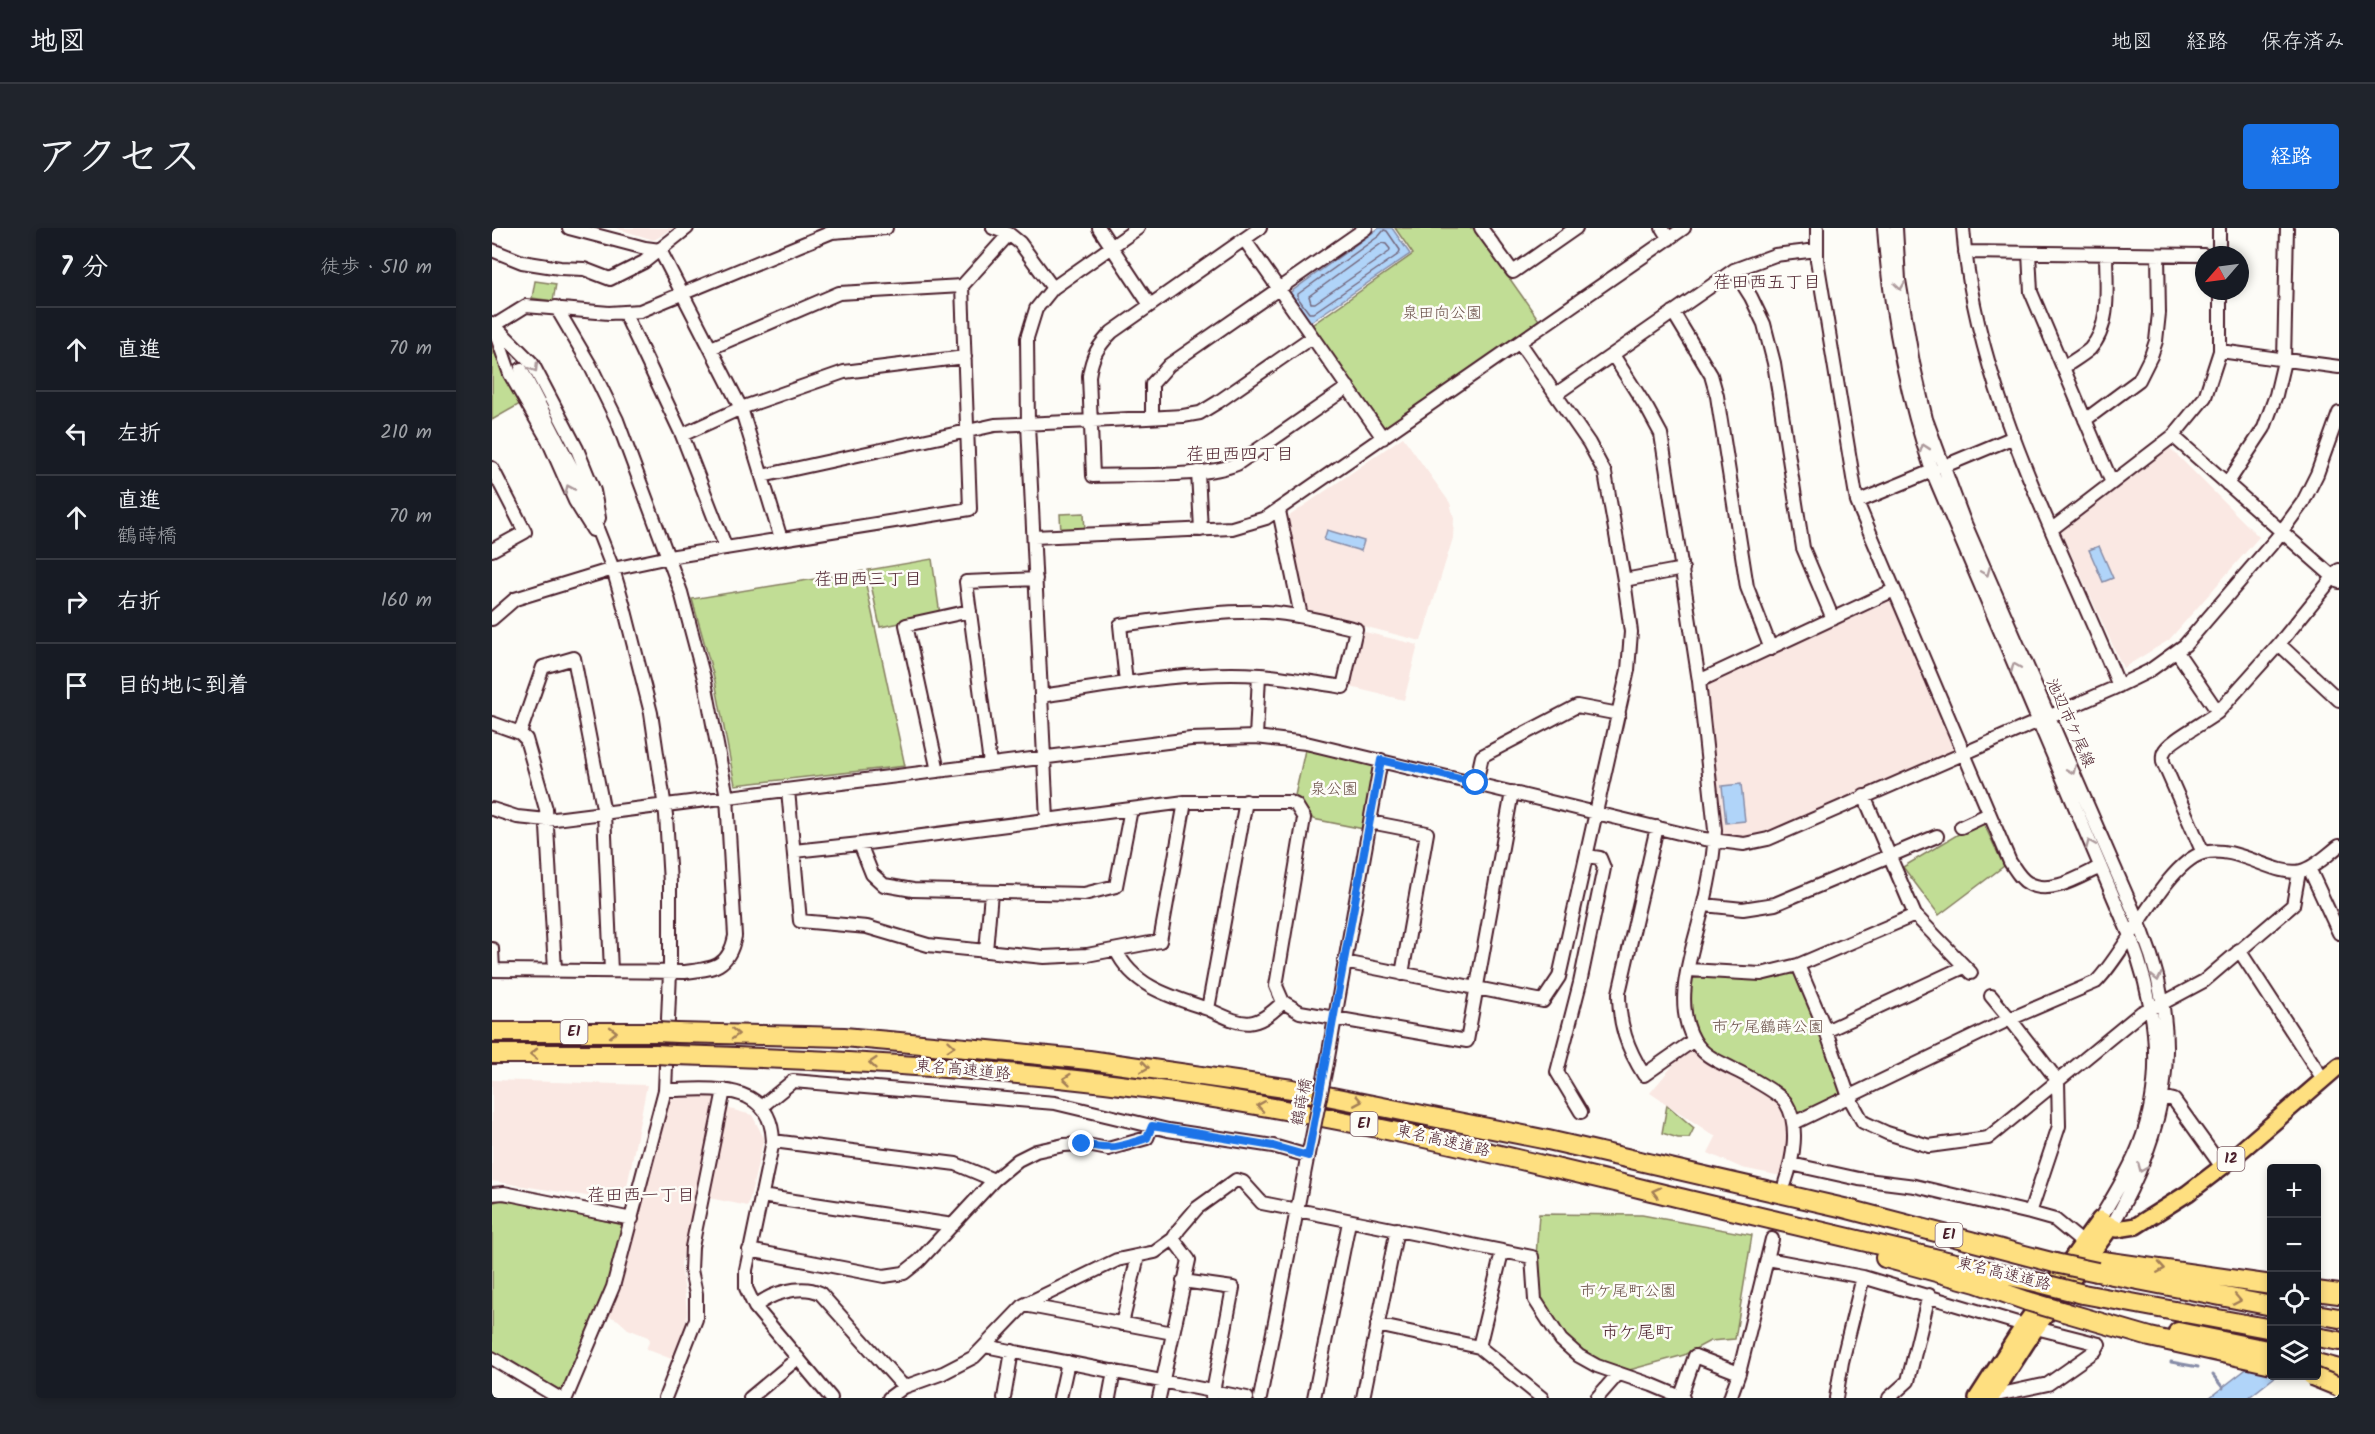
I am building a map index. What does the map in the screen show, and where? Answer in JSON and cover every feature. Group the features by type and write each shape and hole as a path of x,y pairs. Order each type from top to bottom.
{"highway":[{"name":"東名高速道路","path":"492,1032 656,1032 844,1038 1078,1058 1191,1073 1440,1117 2059,1259 2100,1266 2266,1306"},
{"name":"東名高速道路","path":"492,1054 665,1054 834,1060 1084,1081 1187,1094 1399,1131 2084,1294 2267,1328"},
{"path":"1698,1202 1802,1235 1976,1283 2064,1312 2267,1363"},
{"path":"2100,1266 2267,1285"},
{"path":"2321,1292 2339,1294"},
{"path":"2321,1315 2339,1318"},
{"path":"2151,1332 2267,1350"},
{"path":"2321,1338 2339,1341"},
{"path":"2321,1370 2339,1369"},
{"path":"2321,1374 2339,1387"}],"main road":[{"name":"12","path":"2106,1223 2126,1229 2136,1226 2188,1193 2222,1167 2339,1066"},
{"path":"1987,1397 2083,1243 2106,1223"},
{"path":"2030,1327 2106,1223"}],"street":[{"path":"569,228 660,250"},
{"path":"492,250 522,262 584,269 610,279 644,262 687,228"},
{"path":"493,325 526,306 625,314 640,311 832,230 886,228"},
{"path":"993,228 1009,234 1020,243 1053,288"},
{"path":"1099,228 1150,305"},
{"path":"1047,820 1028,424 1027,338 1036,309 1053,288 1138,228"},
{"path":"1260,228 1112,332 1098,345 1091,360 1089,376 1093,476 1198,472 1227,468 1237,464 1348,387"},
{"path":"1152,417 1152,384 1169,365 1366,228"},
{"path":"1481,228 1513,272 1576,228"},
{"path":"1662,228 1669,239"},
{"path":"1034,537 1201,531 1246,526 1279,511 1684,228"},
{"path":"1817,228 1817,260 1857,502 2010,862 2028,883 2041,888 2055,885 2100,867"},
{"name":"池辺市ケ尾線","path":"1884,228 1887,278 1901,362 1919,431 2043,718 2138,921 2153,961 2157,1005 2166,1057 2162,1097 2151,1145 2142,1169 2106,1223"},
{"name":"池辺市ケ尾線","path":"1896,228 1899,280 1913,363 1937,469"},
{"path":"1963,228 1975,316 2014,436 2120,686"},
{"path":"2219,228 2219,246"},
{"path":"2227,484 2264,428 2276,395 2284,360 2287,228"},
{"path":"492,619 514,598 613,568 970,509 962,286 1009,234"},
{"path":"1244,239 1383,438"},
{"path":"660,250 741,408 781,539"},
{"path":"1556,394 1734,270 1774,255 1817,250"},
{"path":"1965,252 2195,255"},
{"path":"2029,253 2031,292 2112,483"},
{"path":"2063,368 2088,351 2098,339 2105,316 2106,254"},
{"path":"2085,420 2139,380 2151,356 2156,341 2159,314 2158,255"},
{"path":"1734,270 1764,324 1774,363 1803,548 1833,619"},
{"path":"711,348 839,293 962,286"},
{"path":"2052,529 2173,436 2205,397 2220,351 2220,300"},
{"path":"492,949 492,970 670,972 708,970 725,961 732,952 736,921 726,797 705,682 681,592 617,420 590,365 555,308"},
{"path":"1673,312 1711,375 1717,396 1747,587 1771,649"},
{"path":"625,314 682,435 726,548"},
{"path":"493,325 510,374 548,440 575,501 591,529 601,537"},
{"path":"493,325 532,363 577,449 594,491 601,537"},
{"path":"762,476 995,425 1092,422 1200,412 1312,337"},
{"path":"1344,963 1543,1001 1559,977 1628,670 1631,632 1605,473 1589,443 1520,342"},
{"path":"2220,351 2339,367"},
{"path":"1613,355 1648,410 1660,435 1683,568 1699,681 1715,840 1704,905 1689,970 1685,1006 1694,1040 1704,1053 1753,1079 1786,1101 1794,1123 1791,1164 1785,1183"},
{"path":"682,435 741,408 844,372 964,357"},
{"path":"521,369 578,480 613,568 651,713 665,805 670,883 670,972 665,1090 613,1287 566,1398"},
{"path":"492,809 517,817 547,820 1191,739 1256,737 1306,743 1715,840 1744,844 1768,839 2120,686 2149,671 2176,652 2194,636 2282,532 2303,502 2317,474 2339,413"},
{"path":"1857,502 2014,436"},
{"path":"2173,436 2282,532 2337,576 2218,711 2207,721 2169,744 2163,752 2163,762 2203,853"},
{"path":"492,468 525,532 492,550"},
{"path":"1198,472 1201,531"},
{"path":"1279,511 1301,616"},
{"path":"1624,580 1683,568"},
{"path":"990,764 966,582 1036,579"},
{"path":"1699,681 1894,590"},
{"path":"938,771 906,625 970,611"},
{"path":"1041,696 1126,683 1198,676 1259,675 1343,687 1356,629 1301,616 1265,612 1216,613 1120,625 1126,683"},
{"path":"2279,644 2339,700"},
{"path":"2176,652 2218,711"},
{"path":"520,732 543,667 574,658 604,813 611,971"},
{"path":"1256,737 1259,675"},
{"path":"1476,783 1482,756 1577,706 1618,714"},
{"name":"池辺市ケ尾線","path":"2043,718 2100,867 2130,936 2146,983 2157,1005 2156,1060 2146,1126 2106,1223"},
{"path":"492,724 520,732 526,739 546,809 555,970"},
{"name":"鶴蒔橋","path":"1260,1398 1327,1063 1381,760"},
{"path":"788,790 800,921 867,927 928,945 1060,958 1116,950 1160,940 1185,802"},
{"path":"794,851 1185,802 1290,802 1296,805 1304,818 1276,986 1283,1002 1300,1012 1467,1041 1512,792"},
{"path":"1826,1031 1967,970 1915,915 1864,796"},
{"path":"1208,1009 1246,801"},
{"path":"860,844 872,874 884,885 913,890 1084,894 1116,886 1131,809"},
{"path":"1961,826 1989,814"},
{"path":"1370,822 1427,833 1402,974"},
{"path":"1657,827 1619,993 1619,1013 1623,1034 1631,1055 1644,1075 1694,1040"},
{"path":"1704,905 1743,909 1775,904 1937,836"},
{"path":"1798,964 1826,1031 1849,1096 1863,1122 1929,1146 1988,1138 2142,1012 2204,981 2293,905 2304,870 2339,846"},
{"path":"1794,1123 2010,1019 2096,982 2104,974 2138,921 2181,868 2203,853 2234,853 2276,868 2304,870"},
{"path":"1581,1112 1557,1072 1580,983 1604,868 1600,858 1587,856"},
{"path":"2304,870 2335,914 2339,933"},
{"path":"986,951 991,893"},
{"path":"1689,970 1761,974 1798,964 1915,915"},
{"path":"1116,950 1121,961 1145,985 1230,1019 1252,1024 1271,1014 1283,1002"},
{"path":"2239,950 2265,993 2324,1079"},
{"path":"1991,996 2058,1081 2059,1126 2030,1213"},
{"path":"761,1107 793,1081 1055,1103 1152,1126 1309,1152"},
{"path":"665,1090 724,1090 746,1095 761,1107 769,1122 772,1141 749,1250 746,1288 755,1307 831,1398"},
{"path":"665,1398 696,1319 696,1294 691,1270 692,1246 724,1090"},
{"path":"2162,1097 2174,1100 2222,1167"},
{"path":"749,1250 895,1276 904,1273 919,1261 994,1180 1018,1160 1036,1151 1082,1144 1108,1149 1121,1147 1147,1138 1152,1126"},
{"path":"772,1141 956,1164 994,1180"},
{"path":"1791,1164 1859,1179 1915,1186 2030,1213 2055,1220 2083,1243"},
{"path":"890,1398 904,1387 943,1373 974,1357 1024,1305 1117,1260 1155,1252 1173,1239 1197,1208 1236,1180 1243,1182 1262,1203 1532,1257 1535,1300 1561,1340 1579,1356 1597,1366 1682,1397 1695,1356 1739,1373"},
{"path":"492,1194 504,1193 632,1219"},
{"path":"761,1196 953,1225"},
{"path":"1314,1398 1349,1222"},
{"path":"1363,1398 1397,1229"},
{"path":"1159,1398 1189,1260 1173,1239"},
{"path":"1730,1398 1739,1373 1772,1239"},
{"path":"1479,1347 1502,1252"},
{"path":"1122,1324 1138,1256"},
{"path":"1768,1259 1863,1277 2030,1327 2099,1344 2095,1351 2048,1384 1987,1397"},
{"path":"1836,1398 1842,1362 1863,1277"},
{"path":"1183,1281 1233,1288 1212,1395"},
{"path":"755,1307 766,1299 789,1291 813,1289 820,1293 904,1387"},
{"path":"1889,1398 1908,1381 1929,1295"},
{"path":"1024,1305 1173,1333"},
{"path":"1377,1325 1479,1347 1542,1398"},
{"path":"985,1346 1164,1381 1212,1395 1247,1398"},
{"path":"1004,1398 1012,1351"},
{"path":"492,1358 559,1398"},
{"path":"750,1398 798,1358"},
{"path":"1060,1398 1068,1362"},
{"path":"1109,1398 1114,1371"},
{"path":"1597,1398 1618,1374"},
{"path":"2321,1377 2338,1398"}],"shaded area":[{"path":"615,228 674,228 654,240"},
{"path":"1403,437 1450,503 1454,518 1453,538 1421,641 1309,612 1285,519"},
{"path":"2170,448 2259,537 2169,640 2123,668 2061,532"},
{"path":"1892,600 1957,749 1765,833 1743,837 1722,834 1706,685"},
{"path":"1361,631 1418,645 1404,700 1350,687"},
{"path":"1694,1040 1786,1101 1791,1164 1781,1176 1742,1168 1708,1153 1716,1137 1650,1093"},
{"path":"492,1080 647,1085 624,1202 492,1181"},
{"path":"713,1095 716,1099 681,1264 687,1311 686,1327 674,1360 646,1349 650,1340 648,1337 628,1329 609,1316 623,1278 668,1098"},
{"path":"726,1108 752,1115 764,1138 748,1206 709,1198"}],"green space":[{"name":"泉田向公園","path":"1395,228 1474,228 1541,323 1384,432 1309,327 1413,254"},
{"path":"535,281 556,284 553,301 532,298"},
{"path":"492,344 520,404 492,420"},
{"path":"1084,513 1085,532 1061,533 1060,514"},
{"path":"932,559 940,615 880,627 868,570"},
{"path":"863,571 905,766 735,785 715,681 692,599"},
{"name":"泉公園","path":"1305,750 1374,764 1364,829 1313,819 1305,807 1294,800"},
{"path":"1982,820 2004,866 1939,915 1903,867"},
{"name":"市ケ尾鶴蒔公園","path":"1798,965 1849,1097 1794,1123 1786,1101 1716,1061 1687,1025 1689,970 1761,974"},
{"path":"1667,1105 1694,1128 1689,1138 1678,1138 1662,1133"},
{"path":"500,1200 556,1209 623,1225 610,1283 562,1391 492,1352 492,1203"},
{"name":"市ケ尾町公園","path":"1539,1214 1642,1215 1752,1235 1735,1339 1710,1341 1684,1355 1622,1372 1580,1352 1560,1330 1540,1296 1536,1257"}],"water":[{"path":"1379,228 1392,228 1410,254 1309,323 1288,294"},
{"path":"1327,530 1364,541 1361,551 1324,540"},
{"path":"2099,546 2113,578 2103,582 2089,550"},
{"path":"1741,784 1745,821 1726,823 1722,786"},
{"path":"2267,1353 2267,1380 2271,1380 2248,1398 2209,1398"}],"waterway":[{"path":"2171,1362 2198,1367"},
{"path":"2213,1375 2223,1388"}],"tunnel":[{"path":"499,335 521,369"},
{"path":"1772,1239 1784,1187"}],"district":[{"name":"荏田西五丁目","path":"1767,283"},
{"name":"荏田西四丁目","path":"1240,455"},
{"name":"荏田西三丁目","path":"868,580"},
{"name":"荏田西一丁目","path":"641,1196"},
{"name":"市ケ尾町","path":"1637,1333"}],"route":[{"path":"1082,1144 1108,1149 1121,1147 1147,1138 1152,1126 1273,1146 1308,1156 1327,1063 1381,760 1476,783"}]}
